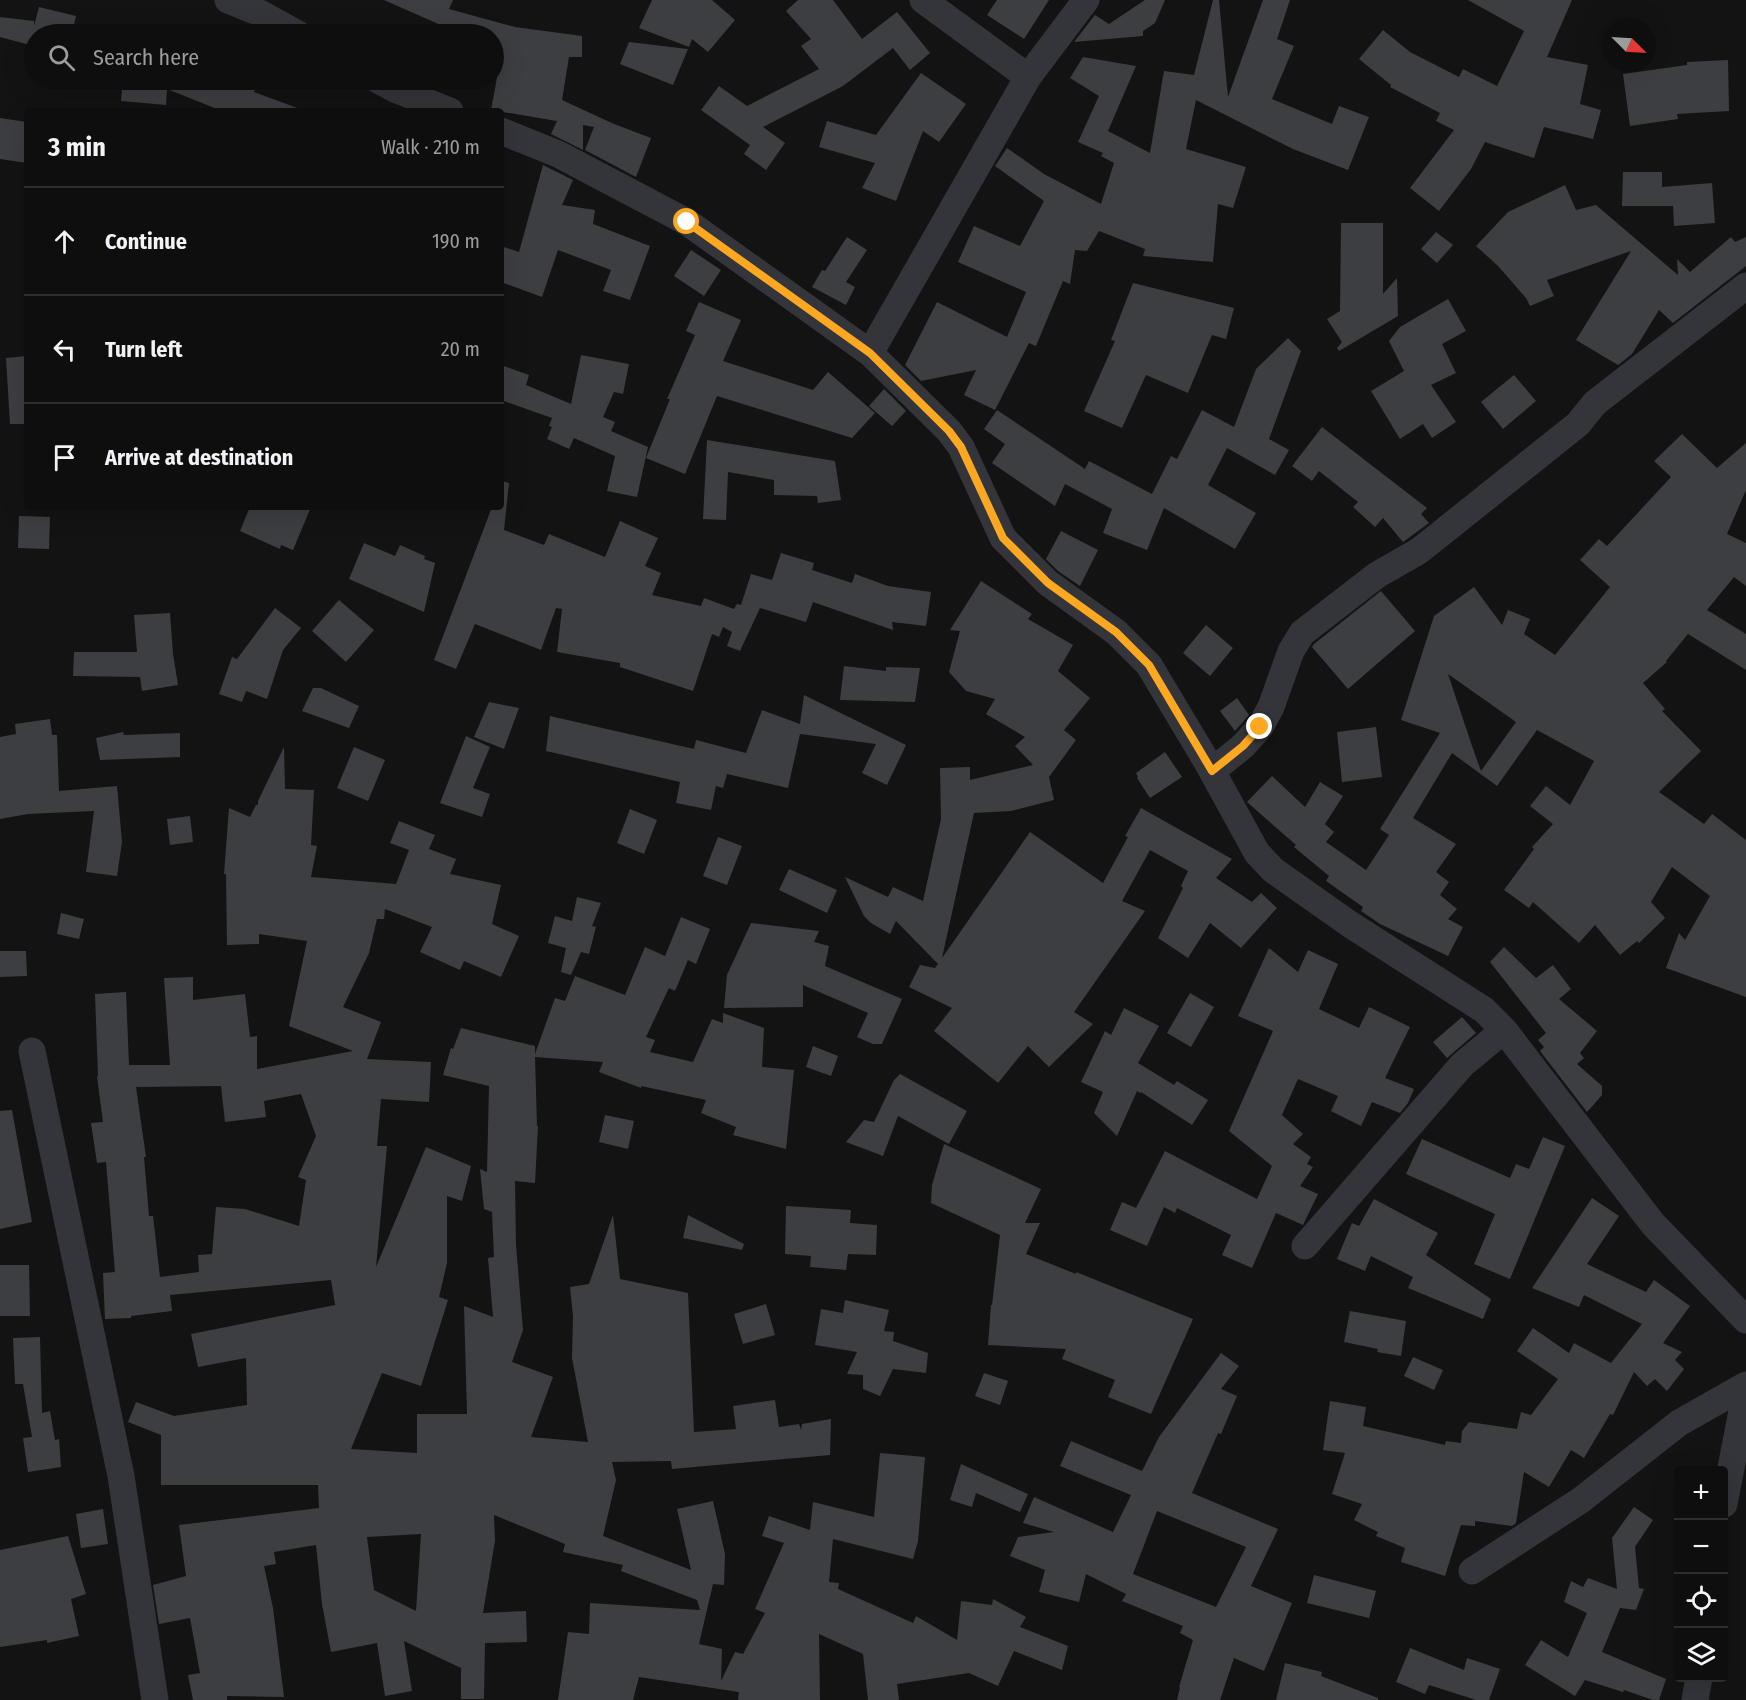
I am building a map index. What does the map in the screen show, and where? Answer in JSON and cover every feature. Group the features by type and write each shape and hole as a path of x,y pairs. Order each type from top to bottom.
{"street":[{"path":"228,0 279,24"},
{"path":"923,0 1028,77"},
{"path":"870,353 1028,77 1086,0"},
{"path":"397,90 442,108"},
{"path":"504,132 558,154 687,222 870,353 949,431 961,447 1003,538 1048,583 1116,632 1149,665 1212,771 1257,853 1273,870 1351,925 1484,1010 1504,1030 1653,1224 1746,1320"},
{"path":"1212,771 1243,746 1260,727 1271,707 1291,651 1302,633 1377,575 1419,551 1578,424 1595,403 1746,286"},
{"path":"1305,1246 1462,1065 1504,1030"},
{"path":"32,1051 120,1476 155,1700"},
{"path":"1728,1483 1746,1388"},
{"path":"1472,1571 1581,1500 1679,1423 1746,1388"},
{"path":"1695,1700 1698,1682"}],"building":[{"path":"384,0 453,0 449,9 504,24 438,24"},
{"path":"652,0 712,0 735,20 708,52 692,39 689,47 639,28"},
{"path":"798,0 833,0 862,39 897,12 930,53 910,70 893,48 843,86 763,127 785,143 766,170 744,154 750,145 701,110 719,86 747,106 819,69 801,46 811,39 786,11"},
{"path":"997,0 1049,0 1024,39 987,15"},
{"path":"1145,0 1165,0 1155,23 1143,31 1143,36 1074,42 1095,15 1109,24"},
{"path":"1213,0 1219,0 1228,97 1263,0 1290,0 1277,39 1294,46 1272,99 1332,124 1339,106 1369,117 1348,170 1293,149 1196,100 1186,149 1246,167 1233,208 1218,204 1213,262 1143,256 1145,249 1099,231 1087,251 1075,250 1070,284 1063,281 1036,346 1029,343 995,410 964,395 976,370 921,381 905,365 937,302 1007,337 1026,292 958,262 974,226 1020,246 1044,201 995,166 1007,148 1044,174 1101,204 1114,163 1101,156 1103,153 1078,142 1099,96 1070,78 1083,57 1136,66 1108,131 1150,153 1164,71 1194,75"},
{"path":"1468,0 1572,0 1547,57 1588,65 1580,104 1601,110 1593,139 1544,127 1534,158 1485,142 1471,169 1439,211 1410,188 1454,130 1436,121 1440,113 1390,87 1391,85 1359,59 1383,30 1410,52 1459,77 1463,69 1497,86 1524,31"},
{"path":"39,7 76,16 74,24 35,24"},
{"path":"0,17 34,21 34,24 24,24 24,43 0,37"},
{"path":"504,24 582,36 582,57 569,57 562,100 651,138 636,177 585,150 594,127 583,125 583,150 551,134 557,121 504,112 504,108 491,108 495,90 504,90"},
{"path":"629,42 688,49 673,85 620,64"},
{"path":"1728,60 1729,111 1677,114 1678,119 1630,126 1623,74 1656,72 1656,69 1687,65 1687,62"},
{"path":"921,73 966,104 939,142 923,131 896,201 862,188 875,163 819,147 827,121 876,135"},
{"path":"122,90 167,90 166,105 121,101"},
{"path":"170,90 255,90 254,92 297,108 214,108"},
{"path":"0,118 24,122 24,163 0,159"},
{"path":"543,165 573,180 562,205 595,210 593,224 650,246 630,300 603,291 611,270 558,250 542,297 504,283 504,247 519,252"},
{"path":"1623,172 1662,172 1662,187 1712,183 1715,223 1674,226 1673,206 1622,206"},
{"path":"1565,185 1576,210 1596,205 1678,275 1677,259 1690,272 1731,237 1735,242 1746,237 1746,266 1673,323 1659,310 1632,354 1618,365 1576,340 1631,251 1547,280 1554,296 1530,306 1526,298 1498,266 1476,246 1508,212"},
{"path":"1341,223 1383,223 1383,294 1397,278 1398,316 1339,351 1337,348 1342,342 1327,319 1340,311"},
{"path":"1436,232 1453,245 1437,263 1421,249"},
{"path":"847,237 867,250 846,282 855,287 846,305 812,287"},
{"path":"691,250 721,270 704,296 674,276"},
{"path":"1133,283 1234,308 1226,339 1212,335 1188,393 1146,375 1122,428 1084,411 1115,341 1111,340"},
{"path":"1448,299 1466,331 1442,344 1456,373 1431,385 1456,422 1432,438 1423,424 1400,439 1371,391 1404,371 1389,341 1400,327"},
{"path":"699,302 741,320 723,361 813,390 828,372 875,413 852,438 717,396 685,474 646,458 670,399 667,399 695,335 686,331"},
{"path":"1288,338 1301,351 1269,439 1289,450 1275,475 1227,448 1208,485 1256,513 1235,549 1164,508 1147,550 1103,533 1112,509 1065,484 1055,506 992,463 1005,444 984,429 997,410 1085,469 1089,461 1152,494 1171,456 1177,459 1202,410 1234,427 1256,369"},
{"path":"581,355 629,364 623,394 614,392 603,417 615,422 611,431 648,447 637,497 607,491 615,456 574,438 569,449 547,439 552,427 549,426 552,418 504,401 504,366 529,375 526,385 571,404"},
{"path":"24,356 24,424 10,424 6,358"},
{"path":"1514,375 1536,401 1503,429 1481,402"},
{"path":"884,389 906,411 892,426 869,406"},
{"path":"1322,427 1427,508 1421,514 1429,523 1403,542 1383,518 1375,527 1353,507 1358,502 1319,471 1312,481 1292,466"},
{"path":"1682,434 1717,468 1746,443 1746,490 1727,534 1746,543 1746,586 1734,577 1707,610 1746,634 1746,670 1688,634 1667,662 1643,683 1665,709 1662,711 1701,751 1659,792 1704,824 1712,814 1746,840 1746,997 1666,968 1679,933 1685,940 1710,896 1672,867 1651,902 1665,918 1639,943 1637,941 1620,955 1595,925 1579,943 1533,902 1529,908 1504,890 1534,849 1532,847 1553,824 1530,806 1546,786 1570,805 1594,761 1537,730 1497,786 1452,753 1413,818 1456,844 1436,872 1449,882 1440,895 1457,909 1448,919 1463,927 1448,956 1380,924 1361,911 1363,907 1326,881 1329,876 1294,847 1296,845 1247,802 1272,776 1305,807 1320,782 1343,796 1325,824 1334,832 1326,842 1366,870 1389,835 1380,829 1440,733 1401,720 1434,616 1474,587 1502,625 1508,610 1530,619 1524,634 1555,655 1610,587 1580,560 1599,539 1607,546 1671,477 1654,461","holes":["1448,674 1516,722 1481,771"]},
{"path":"707,440 835,461 841,500 818,503 817,496 774,495 774,480 728,472 726,520 703,519"},
{"path":"504,482 509,483 504,530 544,545 549,534 605,557 620,521 658,538 645,566 661,573 652,595 701,606 704,598 734,609 737,604 741,605 751,574 772,580 781,553 814,563 812,570 852,583 855,574 888,586 931,592 926,626 892,622 893,630 813,602 806,622 760,608 740,651 727,646 732,632 723,627 719,637 712,634 693,691 620,667 620,663 557,652 562,609 556,608 541,650 475,624 456,669 434,660 491,510 504,510"},
{"path":"249,510 310,510 293,550 281,545 280,549 240,531"},
{"path":"19,516 50,517 49,549 18,548"},
{"path":"1061,531 1098,550 1080,586 1058,571 1046,559"},
{"path":"364,543 395,556 400,545 435,563 424,612 349,579"},
{"path":"981,581 1032,614 1028,619 1073,645 1058,671 1090,698 1064,730 1076,740 1049,777 1054,800 1011,811 974,813 942,958 1030,832 1103,883 1141,808 1232,859 1216,878 1252,902 1261,893 1277,908 1241,948 1210,923 1188,958 1158,938 1183,888 1181,886 1188,871 1150,850 1122,901 1145,911 1074,1012 1093,1024 1049,1067 1028,1046 998,1083 934,1031 952,1008 909,987 920,965 935,968 938,964 896,921 890,934 871,923 864,916 845,877 888,897 893,887 923,901 941,819 940,768 970,767 970,780 1033,765 1015,746 1025,737 986,714 995,699 966,691 949,672 960,631 950,630"},
{"path":"1381,591 1415,631 1348,689 1312,647"},
{"path":"339,600 374,630 346,662 312,631"},
{"path":"275,608 301,628 283,650 267,699 246,691 242,702 219,694 232,657 237,659"},
{"path":"170,613 178,685 142,691 140,677 73,676 74,652 137,652 134,615"},
{"path":"1206,625 1233,648 1210,676 1183,653"},
{"path":"844,666 886,671 886,667 920,668 915,702 840,700"},
{"path":"313,688 321,688 359,706 349,728 302,711"},
{"path":"804,695 906,745 887,785 862,773 876,744 800,734 788,788 727,774 723,788 716,786 711,810 676,803 680,782 546,751 550,716 694,749 696,740 746,753 762,710 800,724"},
{"path":"1237,698 1249,715 1235,731 1220,711"},
{"path":"489,702 519,708 504,749 474,737"},
{"path":"50,719 52,735 57,735 59,791 117,786 122,842 117,876 86,872 94,811 28,814 0,819 0,737 16,734 15,724"},
{"path":"1376,727 1382,777 1342,782 1337,732"},
{"path":"123,732 124,735 180,733 180,757 100,760 96,738"},
{"path":"466,736 490,747 473,788 490,794 482,817 440,803"},
{"path":"284,747 285,789 314,790 311,845 317,846 311,877 396,884 409,850 390,843 399,821 435,835 429,849 456,859 450,874 501,885 492,924 519,936 501,977 464,961 460,970 420,952 432,927 385,909 384,919 377,919 369,953 343,1007 381,1022 367,1059 431,1062 429,1102 381,1099 377,1146 387,1146 376,1267 426,1147 471,1166 462,1201 447,1196 447,1263 439,1297 448,1300 421,1386 382,1373 351,1449 417,1453 417,1414 467,1414 464,1306 493,1317 488,1258 494,1257 492,1212 484,1209 480,1169 487,1172 489,1086 443,1075 451,1048 453,1049 461,1028 535,1046 535,1054 555,998 565,1001 575,976 625,995 645,947 665,956 681,917 710,929 696,964 688,960 675,991 669,988 646,1037 655,1040 650,1052 693,1062 712,1019 723,1023 723,1013 764,1028 762,1067 794,1070 786,1149 733,1135 736,1127 701,1113 706,1100 641,1086 641,1088 599,1072 603,1062 535,1057 538,1126 535,1183 515,1181 516,1245 523,1330 512,1362 553,1377 531,1437 588,1442 572,1358 573,1316 570,1287 589,1284 613,1215 620,1279 688,1293 694,1432 736,1429 733,1406 775,1400 779,1427 799,1424 801,1430 802,1424 831,1419 830,1455 672,1469 671,1461 612,1462 616,1480 603,1536 691,1570 677,1509 713,1501 725,1554 724,1585 713,1584 699,1644 722,1649 721,1681 735,1652 743,1654 765,1613 755,1609 784,1543 762,1536 769,1516 810,1530 813,1502 874,1517 880,1453 925,1457 918,1541 913,1559 833,1539 829,1582 839,1583 838,1589 913,1623 916,1616 957,1640 961,1601 992,1605 993,1599 1026,1617 1020,1627 1068,1646 1062,1670 1014,1651 998,1686 969,1673 897,1684 899,1700 868,1700 863,1654 819,1634 820,1700 738,1700 739,1692 639,1677 633,1700 558,1700 568,1632 589,1634 590,1603 700,1610 697,1600 621,1571 623,1565 563,1552 565,1544 494,1515 495,1541 483,1613 526,1611 527,1642 485,1643 484,1699 461,1699 461,1668 404,1641 412,1691 385,1696 377,1643 331,1652 322,1604 316,1545 274,1552 276,1564 264,1566 273,1608 284,1697 227,1696 227,1700 193,1700 188,1675 200,1673 190,1618 159,1624 153,1585 186,1576 179,1525 319,1508 318,1485 161,1485 161,1435 128,1422 136,1402 174,1416 247,1405 246,1358 198,1367 191,1334 335,1305 331,1280 170,1295 172,1311 131,1316 131,1318 105,1319 103,1273 115,1272 106,1162 97,1163 91,1123 103,1122 97,1077 95,994 126,992 129,1065 170,1065 164,978 193,977 193,1000 245,994 250,1037 257,1036 257,1069 353,1051 289,1026 307,941 259,934 259,944 227,945 226,874 224,874 229,808 250,817","holes":["221,1086 225,1122 266,1117 264,1101 301,1094 316,1136 298,1177 306,1180 299,1226 245,1209 216,1207 212,1254 198,1255 199,1272 160,1277 153,1216 149,1216 144,1157 146,1157 136,1087","421,1534 416,1611 374,1590 367,1537"]},
{"path":"354,747 385,760 368,801 337,788"},
{"path":"1165,752 1182,777 1150,798 1136,773"},
{"path":"630,809 657,820 644,854 617,843"},
{"path":"190,816 193,842 170,845 167,819"},
{"path":"718,837 742,846 727,885 703,876"},
{"path":"789,869 837,890 827,913 779,890"},
{"path":"577,897 601,903 592,926 596,927 589,954 581,952 571,975 561,972 566,948 548,943 555,916 572,921"},
{"path":"61,913 84,919 79,939 57,934"},
{"path":"751,923 819,931 814,942 829,946 825,966 902,999 882,1044 873,1044 857,1037 868,1013 803,985 803,1007 724,1008 727,975"},
{"path":"1504,947 1536,978 1553,965 1571,989 1559,999 1597,1031 1580,1053 1584,1058 1577,1064 1602,1086 1602,1095 1587,1112 1540,1051 1544,1047 1538,1040 1546,1033 1490,962"},
{"path":"1269,948 1298,972 1308,950 1338,964 1319,1009 1359,1028 1369,1007 1410,1027 1385,1078 1414,1089 1408,1103 1400,1113 1372,1102 1361,1126 1331,1111 1338,1096 1298,1079 1282,1115 1303,1134 1293,1144 1311,1157 1307,1164 1313,1167 1300,1186 1318,1194 1303,1225 1276,1213 1252,1268 1222,1255 1231,1235 1177,1208 1175,1213 1164,1207 1147,1246 1110,1230 1122,1202 1136,1208 1165,1151 1257,1199 1272,1166 1229,1131 1273,1031 1238,1016"},
{"path":"0,951 26,951 27,976 0,977"},
{"path":"1190,993 1214,1007 1191,1047 1167,1033"},
{"path":"1124,1008 1159,1026 1138,1063 1174,1085 1177,1081 1208,1100 1192,1125 1137,1091 1117,1136 1094,1113 1103,1092 1081,1082 1105,1031 1111,1035"},
{"path":"1462,1017 1476,1033 1447,1058 1433,1042"},
{"path":"813,1046 838,1056 831,1076 806,1067"},
{"path":"900,1074 967,1111 949,1144 898,1116 883,1156 846,1142 864,1120 874,1122 894,1080"},
{"path":"12,1110 32,1222 0,1229 0,1111"},
{"path":"605,1115 634,1121 628,1149 599,1142"},
{"path":"1543,1137 1565,1146 1510,1279 1474,1264 1495,1214 1406,1174 1422,1139 1510,1178 1516,1164 1529,1169"},
{"path":"944,1144 1041,1189 1025,1223 1040,1223 1026,1254 1193,1319 1151,1414 1108,1397 1115,1380 1062,1359 1066,1349 988,1345 1000,1235 931,1203 932,1185"},
{"path":"1592,1198 1619,1216 1587,1264 1646,1292 1654,1280 1690,1306 1663,1343 1682,1352 1675,1360 1684,1369 1667,1391 1655,1379 1647,1386 1634,1372 1613,1415 1610,1414 1584,1458 1571,1450 1549,1487 1524,1472 1516,1523 1512,1526 1475,1521 1475,1526 1461,1525 1445,1576 1401,1562 1405,1548 1376,1536 1378,1532 1354,1520 1362,1504 1332,1494 1345,1453 1323,1450 1330,1401 1366,1407 1363,1426 1445,1445 1446,1441 1461,1443 1462,1431 1469,1422 1517,1429 1521,1412 1531,1415 1558,1379 1517,1351 1533,1328 1569,1353 1574,1343 1611,1363 1642,1324 1584,1295 1579,1307 1532,1288"},
{"path":"1374,1199 1438,1233 1426,1255 1491,1299 1483,1319 1408,1288 1413,1277 1371,1256 1365,1271 1337,1259 1352,1223 1359,1226"},
{"path":"786,1206 851,1210 850,1223 877,1225 876,1255 848,1254 846,1270 810,1267 811,1256 785,1254"},
{"path":"688,1215 744,1244 742,1250 683,1238"},
{"path":"0,1265 29,1265 30,1316 0,1316"},
{"path":"845,1300 889,1310 884,1331 894,1332 893,1341 928,1353 926,1373 893,1369 880,1396 863,1389 863,1375 847,1374 857,1352 815,1345 821,1309 843,1313"},
{"path":"766,1304 775,1335 743,1344 734,1314"},
{"path":"1350,1311 1406,1321 1401,1356 1377,1352 1378,1349 1344,1342"},
{"path":"40,1337 42,1413 50,1411 55,1440 59,1439 61,1467 28,1472 23,1438 32,1437 23,1384 15,1384 13,1338"},
{"path":"1221,1353 1239,1366 1221,1389 1237,1396 1192,1493 1278,1529 1251,1586 1292,1603 1264,1671 1234,1658 1220,1700 1177,1700 1193,1640 1180,1633 1183,1626 1122,1601 1126,1594 1086,1574 1079,1602 1039,1592 1045,1570 1010,1556 1018,1537 1054,1532 1023,1523 1034,1497 1113,1532 1131,1495 1060,1466 1071,1441 1142,1471 1159,1437","holes":["1157,1511 1246,1547 1216,1607 1133,1574"]},
{"path":"1413,1357 1443,1370 1434,1390 1404,1376"},
{"path":"984,1373 1008,1381 1000,1405 975,1396"},
{"path":"961,1464 1028,1494 1020,1512 976,1493 972,1507 950,1500"},
{"path":"1634,1507 1653,1520 1635,1547 1639,1588 1644,1589 1636,1610 1620,1608 1602,1652 1666,1679 1659,1700 1585,1680 1575,1696 1525,1665 1541,1640 1568,1657 1587,1613 1564,1602 1571,1581 1583,1587 1588,1578 1617,1589 1612,1538"},
{"path":"103,1509 108,1544 81,1548 76,1514"},
{"path":"68,1536 86,1594 71,1599 79,1636 47,1643 47,1640 0,1647 0,1550"},
{"path":"1314,1575 1376,1591 1369,1618 1307,1603"},
{"path":"1410,1648 1464,1670 1467,1658 1500,1669 1489,1700 1476,1700 1429,1685 1425,1694 1396,1682"},
{"path":"1285,1663 1322,1672 1321,1676 1378,1698 1378,1700 1276,1700"}],"route":[{"path":"687,222 870,353 949,431 961,447 1003,538 1048,583 1116,632 1149,665 1212,771 1243,746 1260,727"}]}
